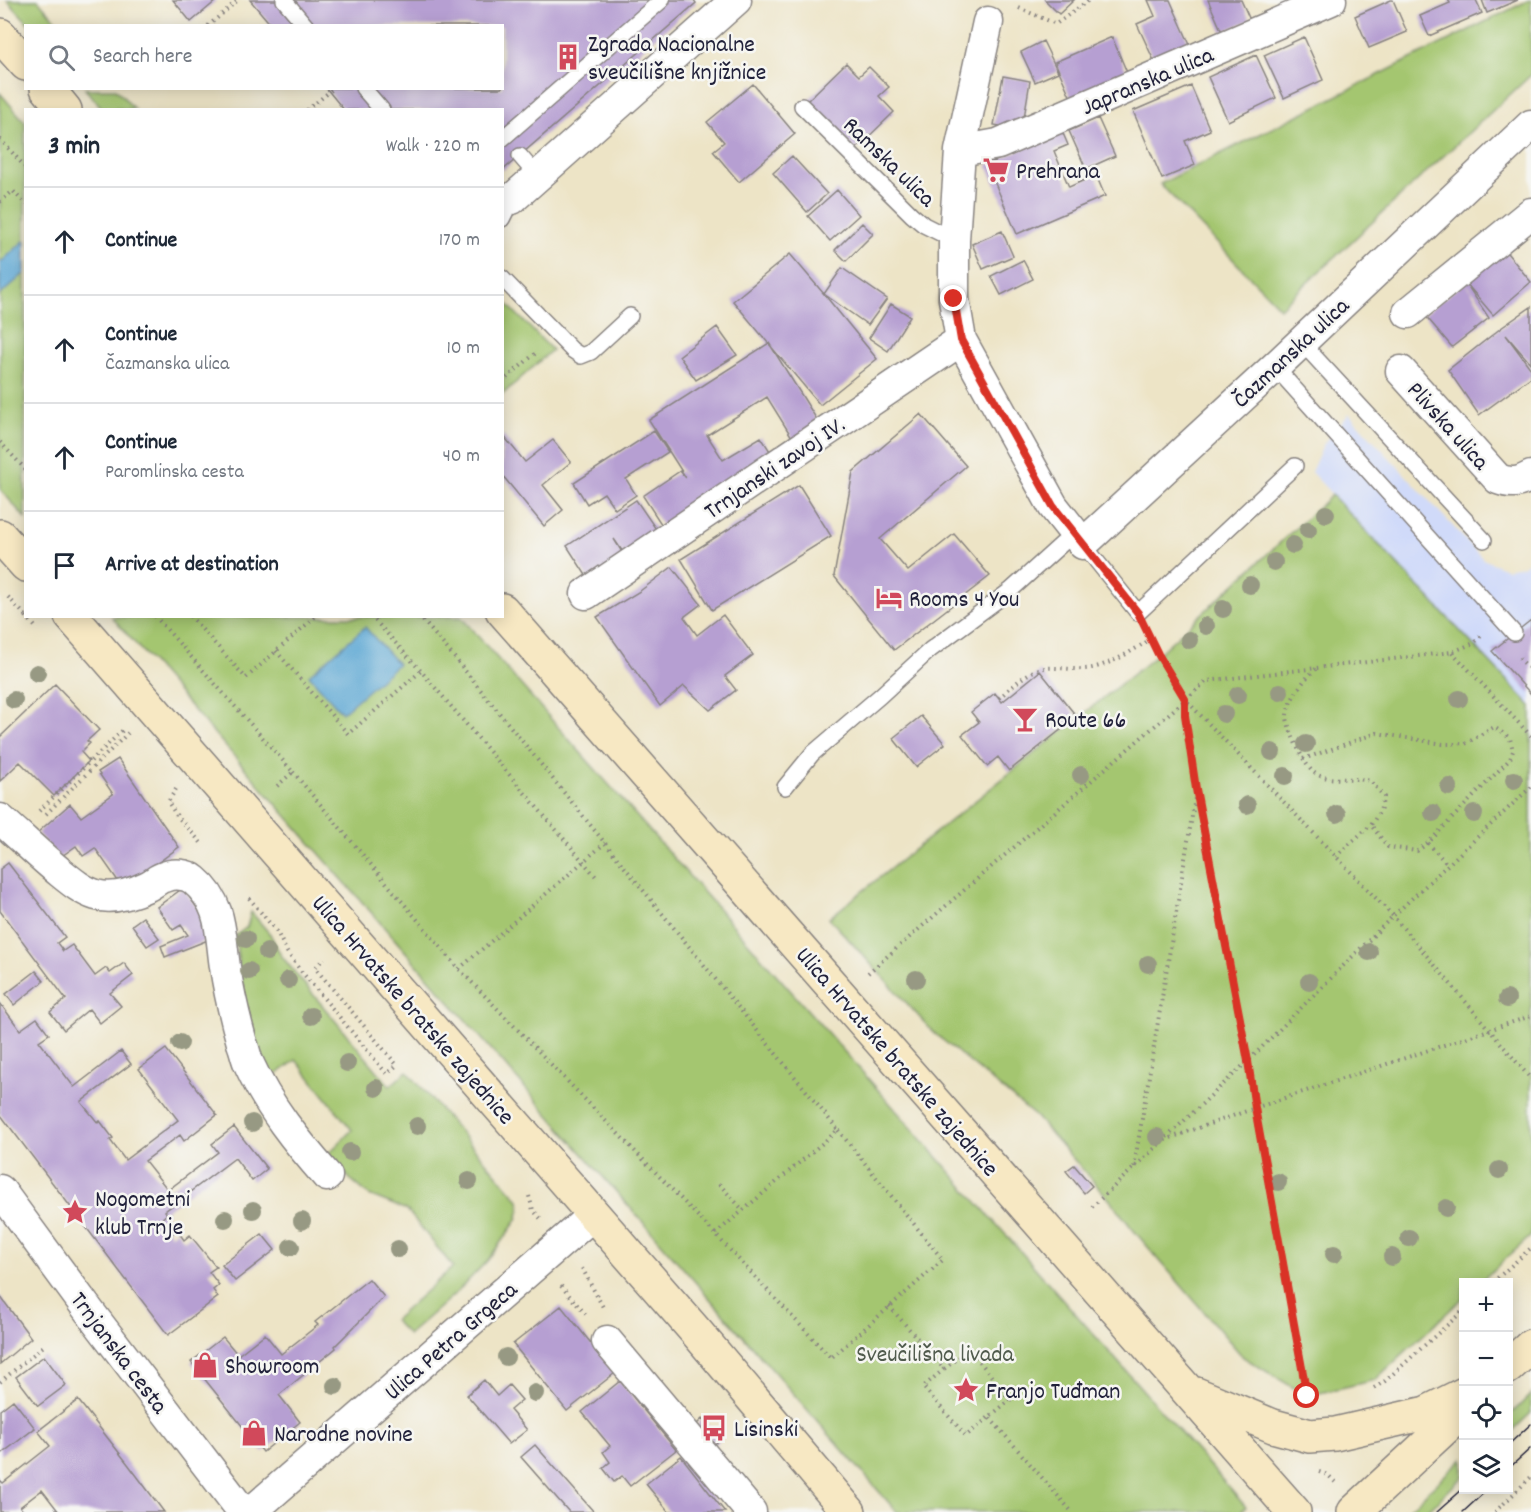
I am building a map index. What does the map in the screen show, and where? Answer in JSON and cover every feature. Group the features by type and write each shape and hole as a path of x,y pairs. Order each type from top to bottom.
{"main road":[{"path":"0,35 24,62"},
{"path":"49,90 63,108"},
{"path":"0,536 24,563"},
{"name":"Ulica Hrvatske bratske zajednice","path":"504,612 1294,1512"},
{"name":"Ulica Hrvatske bratske zajednice","path":"73,618 594,1214 849,1512"},
{"path":"1513,1363 1531,1346"},
{"path":"1189,1391 1273,1426 1310,1436 1335,1434 1426,1413 1459,1396"},
{"path":"1354,1512 1459,1415"}],"street":[{"path":"507,209 529,166 736,0"},
{"name":"Japranska ulica","path":"960,151 998,144 1331,0"},
{"path":"988,21 960,151 954,240 954,299 961,340 1053,506 1079,539"},
{"name":"Čazmanska ulica","path":"1079,539 1275,367 1531,124"},
{"path":"1408,313 1531,213"},
{"name":"Trnjanski zavoj IV.","path":"586,594 961,340"},
{"name":"Plivska ulica","path":"1401,371 1498,479 1509,483 1519,482 1531,476"},
{"path":"12,830 73,882 87,892 98,896 118,896 134,892 164,876 182,874 193,879 205,892 216,907 233,1012 249,1064 276,1112 298,1143 327,1176"},
{"name":"Trnjanska cesta","path":"0,1190 89,1311 243,1512"},
{"name":"Ulica Petra Grgeca","path":"251,1512 594,1214"},
{"path":"607,1341 751,1512"}],"lane":[{"path":"284,0 304,24"},
{"path":"504,137 662,0"},
{"path":"365,90 380,108"},
{"name":"Ramska ulica","path":"801,106 912,215 924,225 954,240"},
{"path":"504,280 580,356 591,352 630,316"},
{"path":"1301,342 1484,540"},
{"path":"1275,367 1514,633"},
{"path":"785,787 812,754 930,650 1079,539 1138,613 1295,466"}],"path":[{"path":"210,24 238,0"},
{"path":"1016,7 1056,24 1089,0"},
{"path":"309,108 332,90"},
{"path":"0,139 24,166"},
{"path":"0,202 13,191 24,203"},
{"path":"504,380 540,349"},
{"path":"0,442 24,468"},
{"path":"6,595 24,614"},
{"path":"1138,613 1158,654 1185,699 1393,916 1531,1079"},
{"path":"157,618 293,772 459,969 715,1234 831,1358 943,1260 450,651 421,618"},
{"path":"192,618 246,678 314,618"},
{"path":"373,618 421,671 598,879"},
{"path":"868,973 1207,681 1452,652 1474,642 1501,619"},
{"path":"999,698 1015,683 1037,669 1091,669 1122,658 1151,639"},
{"path":"276,651 348,734 421,671"},
{"path":"1452,652 1531,736"},
{"path":"1317,668 1309,674 1293,698 1287,715 1293,738 1303,759 1313,772 1332,779 1351,778 1371,781 1384,797 1380,811 1371,825 1336,856"},
{"path":"1185,699 1185,715 1196,789 1310,1405"},
{"path":"1303,759 1377,733 1443,744 1466,744 1494,727 1510,738 1513,751 1510,759 1428,843 1417,851 1388,847 1371,825"},
{"path":"12,830 127,731 12,830"},
{"path":"276,787 293,772"},
{"path":"1092,1207 1248,1061 1393,916 1531,787"},
{"path":"176,788 168,802 177,816 206,849"},
{"path":"1134,1168 1196,789"},
{"path":"459,969 605,843"},
{"path":"1428,843 1448,865"},
{"path":"242,890 277,932 287,952 301,971 387,1074 397,1065 315,968 324,958"},
{"path":"1162,1141 1531,1016"},
{"path":"715,1234 838,1130"},
{"path":"719,1184 742,1210"},
{"path":"1497,1278 1531,1248"},
{"path":"579,1263 589,1281"},
{"path":"890,1306 944,1369"},
{"path":"1368,1390 1385,1381 1459,1314"},
{"path":"2,1380 46,1344"},
{"path":"970,1349 1010,1400 966,1436 923,1387 944,1369 970,1349"},
{"path":"989,1417 1072,1512"},
{"path":"1495,1512 1531,1477"}],"shaded area":[{"path":"1349,414 1483,559 1506,569 1522,566 1531,560 1531,711 1479,657 1482,654 1311,472 1323,445"}],"green space":[{"path":"7,0 38,0 59,24 29,24"},
{"path":"1531,0 1531,75 1280,308 1160,184"},
{"path":"86,90 117,90 133,108 102,108"},
{"path":"0,93 24,121 24,517 0,489"},
{"path":"504,301 552,350 504,393"},
{"path":"1332,495 1531,706 1531,1236 1484,1278 1459,1278 1459,1302 1375,1380 1307,1396 1243,1357 1035,1116 933,1032 829,918 1158,654"},
{"name":"Sveučilišna livada","path":"113,618 462,618 1246,1507 1240,1512 897,1512"},
{"path":"251,912 270,934 281,955 296,974 390,1086 407,1071 519,1200 520,1209 517,1220 488,1260 457,1292 408,1335 394,1320 453,1267 407,1210 369,1195 349,1178 328,1154 352,1130 296,1060 272,1078 248,1028 235,936 247,927"},
{"path":"1531,1394 1531,1413 1513,1430 1513,1412"},
{"path":"1459,1462 1459,1481 1426,1512 1406,1512"}],"water":[{"path":"24,241 24,274 0,295 0,263"},
{"path":"365,627 398,664 342,713 309,675"}],"building":[{"path":"173,0 217,0 191,22"},
{"name":"Zgrada Nacionalne sveučilišne knjižnice","path":"250,0 694,0 696,3 504,169 504,108 342,108 328,90 504,90 504,24 270,24"},
{"path":"1045,0 1074,0 1059,14"},
{"path":"1148,0 1170,0 1191,47 1155,63 1137,24 1155,16"},
{"path":"1208,0 1241,0 1250,20 1222,32"},
{"path":"1391,0 1407,32 1369,48 1355,16"},
{"path":"1448,0 1476,0 1482,13 1429,36 1420,16 1450,3"},
{"path":"1482,0 1518,0 1487,13"},
{"path":"1112,37 1131,82 1075,107 1055,62"},
{"path":"1304,37 1323,80 1284,98 1264,55"},
{"path":"1043,41 1058,72 1035,82 1021,52"},
{"path":"1256,55 1276,98 1228,121 1208,77"},
{"path":"846,63 859,76 869,67 889,87 879,96 894,112 855,150 807,101"},
{"path":"1003,76 1030,81 1022,130 994,125"},
{"path":"753,84 795,134 739,182 713,151 724,142 707,122"},
{"path":"1191,86 1210,130 1185,141 1195,165 1162,179 1133,111"},
{"path":"1098,118 1115,156 1086,169 1069,131"},
{"path":"1062,131 1068,145 1054,151 1069,187 1096,175 1105,196 1017,234 987,165"},
{"path":"792,156 827,194 807,212 773,173"},
{"path":"837,190 859,215 830,241 808,216"},
{"path":"862,223 873,234 846,261 835,250"},
{"path":"1002,231 1013,256 983,269 972,244"},
{"path":"1503,248 1531,282 1493,315 1465,282"},
{"path":"790,254 877,359 820,405 733,301"},
{"path":"1023,260 1033,279 1001,295 991,276"},
{"path":"842,268 887,299 868,325 824,294"},
{"path":"1465,282 1489,318 1452,347 1424,314"},
{"path":"891,304 910,316 888,351 869,338"},
{"path":"1531,307 1531,364 1506,335 1531,369 1531,377 1479,415 1448,370"},
{"path":"717,327 737,355 696,380 679,356"},
{"path":"769,343 824,431 798,447 767,397 707,435 723,460 761,437 775,459 665,530 643,496 680,471 686,478 649,420"},
{"path":"921,414 966,466 880,539 908,571 954,534 990,576 894,650 834,576 853,472"},
{"path":"654,431 668,452 626,479 636,495 615,509 604,493 587,504 574,483"},
{"path":"504,436 525,462 553,440 571,462 543,485 563,510 544,526 504,477"},
{"path":"799,485 831,536 712,610 681,559"},
{"path":"636,500 660,535 627,558 614,539 625,557 589,580 567,546"},
{"path":"672,567 701,604 684,617 697,635 723,615 753,655 725,676 736,690 710,710 684,686 660,706 597,617 640,591"},
{"path":"1531,620 1531,694 1492,651"},
{"name":"Route 66","path":"1040,671 1077,717 1009,771 998,757 987,766 962,735 979,722 971,712 995,693 1002,702"},
{"path":"55,684 99,730 87,741 90,743 81,752 89,761 54,796 20,762 0,781 0,737"},
{"path":"921,716 945,744 916,767 893,738"},
{"path":"118,759 179,847 159,862 161,865 125,891 95,848 83,856 76,846 59,858 37,833 70,804 81,817 113,794 98,772"},
{"path":"8,863 65,937 57,943 63,951 72,945 95,976 106,968 110,973 124,963 133,975 110,993 121,1006 100,1023 89,1009 64,1030 50,1012 66,999 0,911 0,869"},
{"path":"183,888 207,922 213,938 165,957 161,946 188,935 181,925 173,930 157,907"},
{"path":"143,917 159,938 147,946 132,925"},
{"path":"36,971 44,981 14,1005 6,994"},
{"path":"0,1003 20,1030 37,1018 49,1034 39,1041 74,1087 121,1051 131,1064 81,1102 113,1138 110,1140 125,1160 178,1120 139,1069 166,1049 217,1115 184,1141 180,1135 145,1161 168,1190 218,1152 212,1144 234,1127 267,1169 252,1181 235,1158 165,1211 167,1214 160,1220 171,1235 177,1230 184,1240 190,1235 216,1267 209,1272 219,1285 213,1290 218,1297 168,1335 0,1114"},
{"path":"1074,1165 1092,1186 1084,1193 1066,1171"},
{"path":"262,1234 275,1250 235,1281 222,1265"},
{"path":"369,1279 384,1297 335,1346 336,1348 279,1395 300,1422 263,1452 191,1362 223,1337 238,1355 265,1334 281,1354 318,1325 315,1322"},
{"path":"0,1296 31,1338 0,1364"},
{"path":"561,1306 615,1373 567,1411 513,1344"},
{"path":"44,1356 66,1385 38,1406 16,1377"},
{"path":"484,1380 497,1396 509,1385 522,1400 510,1410 527,1430 509,1444 467,1395"},
{"path":"620,1381 676,1450 630,1486 622,1476 614,1482 603,1468 610,1462 603,1452 610,1446 582,1412"},
{"path":"13,1400 35,1428 0,1455 0,1410"},
{"path":"78,1400 164,1512 59,1512 42,1490 20,1507 24,1512 0,1512 0,1480 3,1483 50,1446 38,1431"},
{"path":"702,1419 720,1439 715,1444 697,1424"},
{"path":"535,1445 594,1512 569,1512 521,1457"},
{"path":"681,1456 725,1512 669,1512 646,1484"}],"tram line":[{"path":"1513,1440 1531,1424"},
{"path":"1513,1464 1531,1448"},
{"path":"1437,1512 1459,1492"},
{"path":"1463,1512 1483,1494"}],"place":[{"name":"Zgrada Nacionalne sveučilišne knjižnice","path":"568,57"},
{"name":"Prehrana","path":"996,170"},
{"name":"Rooms 4 You","path":"889,598"},
{"name":"Route 66","path":"1025,719"},
{"name":"Nogometni klub Trnje","path":"75,1212"},
{"name":"Showroom","path":"205,1365"},
{"name":"Franjo Tuđman","path":"966,1390"},
{"name":"Lisinski","path":"714,1428"},
{"name":"Narodne novine","path":"254,1433"}],"route":[{"path":"954,299 961,340 1053,506 1138,613 1158,654 1185,699 1185,715 1196,789 1248,1061 1307,1396"}]}
